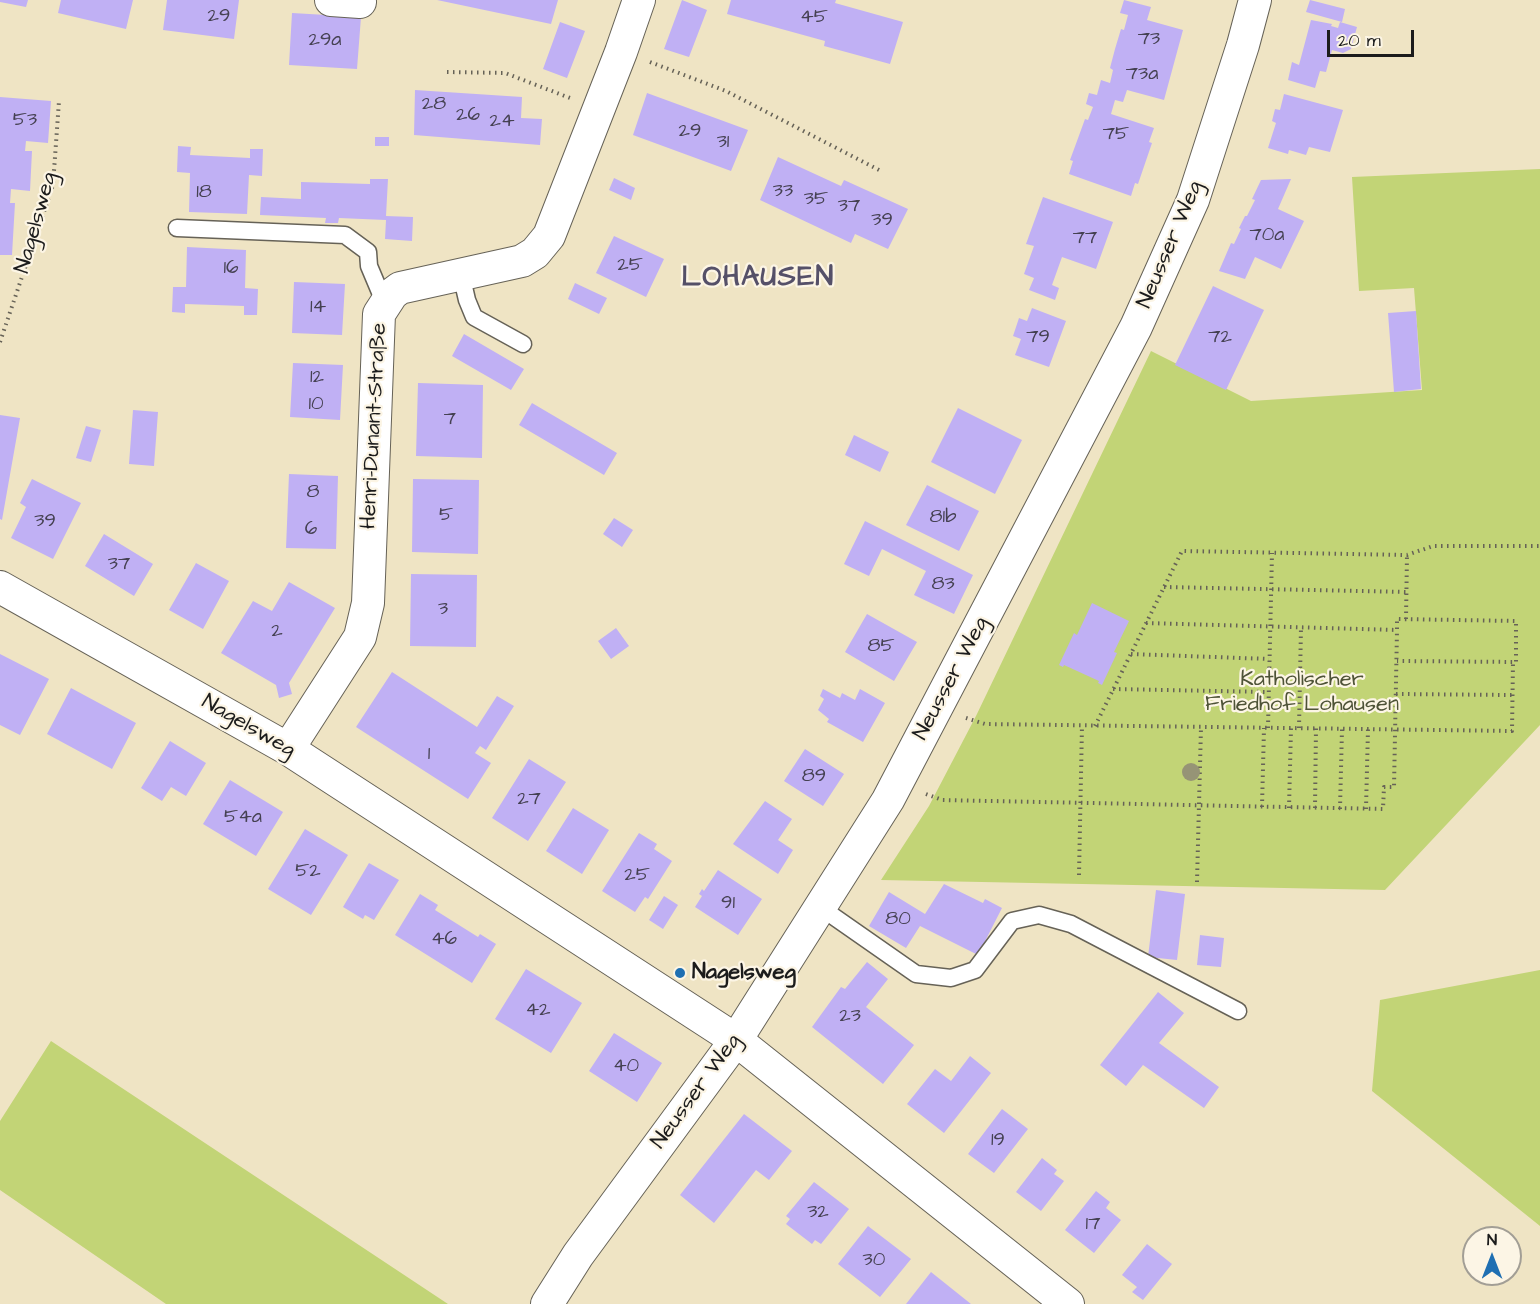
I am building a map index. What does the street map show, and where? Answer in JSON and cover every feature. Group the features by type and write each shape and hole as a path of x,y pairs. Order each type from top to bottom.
{"street":[{"name":"Henri-Dunant-Straße","path":"288,749 360,638 368,603 379,314 392,294 400,288 522,261 542,244 554,226 639,0"},
{"name":"Neusser Weg","path":"547,1304 578,1255 736,1040 898,782 1141,317 1193,200 1243,45 1255,0"},
{"name":"Nagelsweg","path":"0,587 288,749 736,1040 1068,1304"}],"lane":[{"path":"177,228 345,235 368,252 369,266 385,304"},
{"path":"461,274 474,317 523,344"},
{"path":"820,907 916,974 951,978 975,970 1012,921 1039,915 1071,924 1238,1011"}],"path":[{"path":"621,52 726,91 881,171"},
{"path":"447,72 505,73 599,110"},
{"name":"Nagelsweg","path":"0,342 53,185 59,101"},
{"path":"1095,726 1182,551 1407,555 1433,546 1540,546"},
{"path":"1262,807 1269,692 1272,553"},
{"path":"1406,619 1407,555"},
{"path":"1164,587 1407,592"},
{"path":"898,782 942,800 1383,810 1384,787 1394,787 1396,729 1397,619 1516,621 1512,731 1396,729 1342,729 1316,728 1095,726 984,724 936,708"},
{"path":"1146,623 1397,630"},
{"path":"1299,728 1301,627"},
{"path":"1131,654 1269,659"},
{"path":"1397,661 1513,662"},
{"path":"1113,689 1269,692"},
{"path":"1396,694 1512,695"},
{"path":"1079,875 1082,725"},
{"path":"1197,882 1201,727"},
{"path":"1289,808 1292,728"},
{"path":"1315,808 1316,728"},
{"path":"1340,808 1342,729"},
{"path":"1366,809 1368,729"}],"green space":[{"name":"Katholischer Friedhof Lohausen","path":"1540,169 1540,725 1385,890 881,880 929,806 976,716 1151,351 1251,401 1422,390 1414,288 1359,291 1352,177"},
{"path":"1540,970 1540,1226 1372,1091 1380,1000"},
{"path":"51,1041 448,1304 166,1304 0,1190 0,1121"}],"building":[{"path":"0,0 28,0 26,7 0,2"},
{"path":"61,0 133,0 126,29 58,13"},
{"path":"167,0 239,0 234,39 163,30"},
{"path":"437,0 558,0 551,24"},
{"path":"682,0 707,10 689,57 664,49"},
{"path":"731,0 836,0 835,3 903,22 890,64 824,46 825,41 727,14"},
{"path":"1124,0 1151,7 1147,20 1183,30 1164,100 1127,90 1123,102 1115,100 1111,114 1154,128 1149,142 1152,143 1138,184 1135,183 1131,196 1069,174 1073,161 1070,160 1085,119 1088,120 1093,107 1086,104 1089,93 1097,95 1101,80 1110,83 1113,70 1110,68 1115,49 1128,15 1120,13"},
{"path":"1310,0 1345,9 1342,22 1306,12"},
{"path":"292,13 361,17 357,69 289,65"},
{"path":"1311,20 1332,24 1331,26 1338,28 1340,22 1357,27 1351,49 1343,53 1332,50 1326,72 1320,71 1315,88 1288,80 1292,62 1299,65"},
{"path":"560,22 585,31 567,78 543,69"},
{"path":"415,90 522,97 521,118 542,119 540,145 414,135"},
{"path":"647,93 748,130 731,171 633,135"},
{"path":"1284,94 1343,110 1330,152 1309,147 1306,155 1289,150 1288,154 1268,148 1276,123 1272,121 1275,109 1280,110"},
{"path":"0,97 51,101 48,143 26,141 25,151 32,151 30,191 11,189 10,203 15,203 12,255 0,255"},
{"path":"375,137 389,137 389,146 375,146"},
{"path":"178,146 191,147 190,155 250,158 250,149 263,149 262,176 249,175 247,214 189,212 190,173 177,172"},
{"path":"778,157 841,186 844,180 908,209 888,249 855,234 851,243 760,200"},
{"path":"614,178 635,188 631,200 609,190"},
{"path":"370,179 388,179 386,216 413,217 412,241 385,239 386,220 339,218 338,223 325,223 326,218 260,215 261,197 301,199 301,182 370,184"},
{"path":"1291,179 1278,209 1304,221 1281,269 1255,257 1245,279 1219,271 1231,243 1234,244 1241,229 1239,228 1255,200 1252,199 1261,180"},
{"path":"1043,197 1113,222 1096,269 1062,257 1052,285 1059,288 1055,300 1029,290 1034,278 1024,274 1034,246 1026,244"},
{"path":"614,236 664,259 646,297 596,273"},
{"path":"187,247 246,250 245,288 258,289 257,315 244,315 244,306 185,304 185,313 172,312 173,287 186,287"},
{"path":"294,282 345,284 342,335 292,333"},
{"path":"575,283 607,298 599,314 568,299"},
{"path":"1213,286 1264,310 1226,390 1175,365"},
{"path":"1032,308 1066,321 1049,367 1015,355 1021,339 1013,336 1019,318 1027,321"},
{"path":"1416,311 1421,389 1394,392 1388,313"},
{"path":"464,334 524,369 511,390 452,356"},
{"path":"293,363 343,365 340,420 290,417"},
{"path":"418,383 483,385 482,458 416,456"},
{"path":"532,403 617,453 604,475 519,425"},
{"path":"958,408 1022,440 995,494 931,462"},
{"path":"133,410 158,412 154,466 129,464"},
{"path":"0,415 20,418 2,520 0,519"},
{"path":"86,426 101,430 91,462 76,458"},
{"path":"854,435 889,452 880,472 845,455"},
{"path":"289,474 338,476 336,549 286,548"},
{"path":"32,479 81,503 53,559 11,538 26,507 20,503"},
{"path":"413,479 479,480 478,554 412,552"},
{"path":"927,485 979,511 959,551 906,525"},
{"path":"614,518 633,530 622,547 603,534"},
{"path":"865,521 973,575 954,614 914,595 926,571 882,549 869,576 844,564"},
{"path":"104,534 153,564 134,596 85,566"},
{"path":"196,563 229,581 203,629 169,610"},
{"path":"411,574 477,575 476,647 410,646"},
{"path":"289,582 335,608 289,683 292,694 279,698 276,685 221,653 253,601 272,611"},
{"path":"1092,603 1129,621 1102,685 1098,683 1099,681 1064,665 1063,667 1059,665"},
{"path":"867,614 917,642 894,681 845,652"},
{"path":"616,628 629,646 611,659 598,641"},
{"path":"0,654 49,679 20,735 0,725"},
{"path":"392,672 477,727 497,696 514,706 486,750 480,746 475,753 491,763 468,799 356,727"},
{"path":"71,688 136,723 112,769 47,734"},
{"path":"823,689 840,698 842,693 855,700 860,689 885,703 863,742 827,722 829,719 818,710 824,699 820,696"},
{"path":"170,741 206,763 186,796 171,787 162,801 141,788"},
{"path":"805,749 844,774 823,806 784,781"},
{"path":"529,759 566,782 528,841 492,818"},
{"path":"230,780 283,812 256,856 203,824"},
{"path":"765,801 792,819 778,840 793,850 778,874 733,844"},
{"path":"573,808 609,830 582,874 546,851"},
{"path":"305,829 348,855 311,915 268,889"},
{"path":"639,833 657,844 654,849 672,861 648,899 645,897 635,912 602,891"},
{"path":"369,863 399,880 374,920 365,915 363,919 343,907"},
{"path":"718,870 762,899 738,935 695,907 702,896 699,894 702,889 704,891"},
{"path":"944,884 983,903 985,899 1002,908 978,955 920,926 906,948 869,926 889,892 925,914"},
{"path":"1156,890 1185,894 1177,960 1148,957"},
{"path":"420,894 438,905 435,910 478,937 480,934 496,944 472,983 395,935"},
{"path":"664,896 678,905 663,929 649,920"},
{"path":"1200,935 1224,938 1221,967 1197,965"},
{"path":"867,962 888,979 866,1007 914,1045 883,1084 812,1027 841,987 845,989"},
{"path":"526,969 582,1003 551,1053 495,1019"},
{"path":"1158,992 1184,1013 1159,1043 1219,1087 1204,1108 1143,1065 1126,1086 1100,1065"},
{"path":"614,1033 662,1063 637,1102 589,1071"},
{"path":"970,1056 991,1073 944,1133 907,1104 935,1069 951,1081"},
{"path":"1002,1109 1028,1129 994,1173 968,1154"},
{"path":"744,1114 792,1151 769,1180 756,1170 714,1223 680,1195"},
{"path":"1042,1158 1057,1170 1054,1174 1064,1181 1041,1211 1016,1192"},
{"path":"814,1182 849,1209 821,1244 815,1240 812,1244 786,1224 790,1219 786,1216"},
{"path":"1096,1191 1110,1202 1106,1208 1121,1220 1094,1253 1065,1230"},
{"path":"868,1226 911,1259 880,1297 838,1264"},
{"path":"1147,1244 1172,1264 1143,1300 1132,1292 1137,1287 1122,1275"},
{"path":"931,1272 971,1304 906,1304"}],"place":[{"name":"Nagelsweg","path":"680,973"}],"district":[{"name":"LOHAUSEN","path":"758,279"}]}
